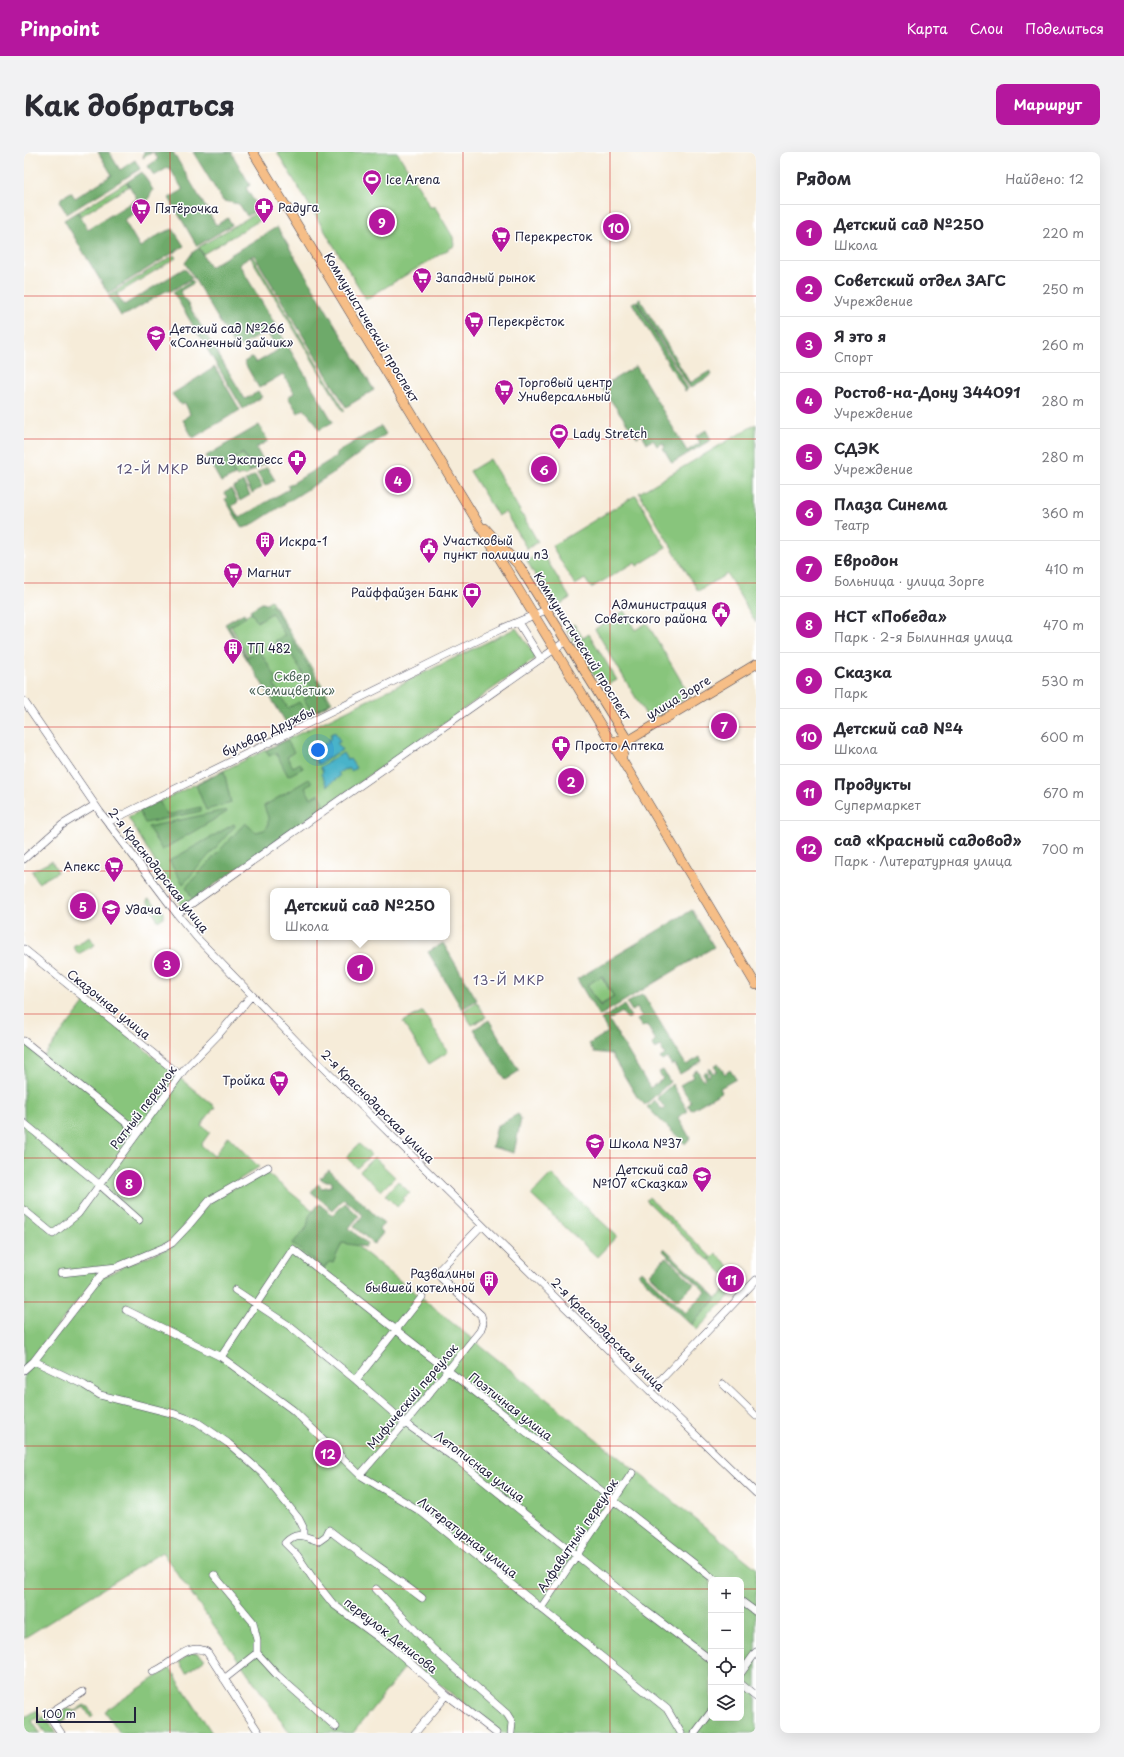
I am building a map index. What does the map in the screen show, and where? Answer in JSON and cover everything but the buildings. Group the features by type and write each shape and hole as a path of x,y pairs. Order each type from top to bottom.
{"main road":[{"name":"Коммунистический проспект","path":"253,152 533,616 621,758 756,985"},
{"name":"Коммунистический проспект","path":"472,514 520,567 628,741"},
{"name":"улица Зорге","path":"628,741 756,664"},
{"path":"610,741 628,741 621,758"}],"street":[{"name":"бульвар Дружбы","path":"110,821 223,764 518,622 546,610"},
{"path":"518,622 540,659"},
{"path":"178,913 566,641"},
{"name":"2-я Краснодарская улица","path":"24,701 95,805 110,821 198,939 307,1051 482,1225 650,1391 756,1493"},
{"path":"24,860 62,825 95,805"},
{"name":"Сказочная улица","path":"24,949 180,1075"},
{"name":"Ратный переулок","path":"24,1210 53,1234 78,1214 180,1075 219,1034 252,995"},
{"path":"24,1041 138,1132"},
{"path":"24,1123 100,1184 139,1220"},
{"path":"24,1370 34,1361 100,1276 172,1243 210,1200 268,1167"},
{"name":"Мифический переулок","path":"360,1475 405,1423 480,1331 483,1323 481,1315 441,1278 439,1273 441,1268 482,1225"},
{"name":"Поэтичная улица","path":"258,1304 293,1249 711,1577"},
{"path":"61,1273 117,1267"},
{"path":"650,1391 756,1280"},
{"name":"Летописная улица","path":"235,1290 288,1325 356,1380 405,1423 460,1462 642,1608 708,1658"},
{"path":"356,1380 422,1297"},
{"path":"221,1358 258,1304"},
{"name":"Литературная улица","path":"126,1310 221,1358 293,1410 360,1475 420,1511 667,1709 681,1733"},
{"path":"34,1361 84,1385 100,1395 175,1414 197,1422 244,1457 262,1473 299,1519 303,1527 303,1536 319,1541 326,1536 329,1530 422,1598"},
{"path":"723,1384 756,1416"},
{"name":"Алфавитный переулок","path":"541,1608 632,1473"},
{"name":"переулок Денисова","path":"303,1536 299,1534 292,1537 285,1543 297,1554 314,1580 333,1604 419,1669 447,1695 496,1733"},
{"path":"214,1575 253,1622 257,1640 257,1653 277,1676 336,1728"},
{"path":"376,1589 433,1649 507,1714 512,1722 511,1733"},
{"path":"744,1603 756,1612"},
{"path":"153,1672 190,1649 199,1648 207,1652 259,1733"},
{"path":"744,1669 756,1652"},
{"path":"224,1679 257,1653"},
{"path":"742,1685 756,1696"},
{"path":"61,1733 48,1714 83,1692"},
{"path":"415,1733 447,1695"},
{"path":"695,1733 708,1716"}],"green space":[{"path":"98,152 109,152 120,170 135,160 140,169 67,214 60,203 61,198 71,192 75,198 112,175"},
{"path":"144,152 153,152 143,158"},
{"path":"153,152 173,152 216,225 228,218 232,225 197,246 169,198 183,190 169,167 154,176 148,166 158,159"},
{"path":"193,152 231,152 250,185 246,188 259,209 247,216 239,204 223,201"},
{"path":"277,152 397,152 426,198 429,207 435,207 453,237 454,246 366,299"},
{"path":"142,172 153,190 144,207 124,220 140,247 162,233 173,229 184,246 108,293 64,220 77,212 88,229 137,199 127,182"},
{"path":"126,182 129,186 81,216 78,212"},
{"path":"258,212 262,219 203,254 199,247"},
{"path":"277,227 374,390 346,407 254,255 239,264 333,422 319,430 315,422 304,409 298,413 288,397 294,393 283,374 259,388 244,362 252,357 256,363 278,350 266,331 236,349 185,263 193,252 199,248 210,267"},
{"path":"174,255 176,258 117,294 115,291"},
{"path":"253,257 345,411 343,411 251,258"},
{"path":"183,269 186,270 192,278 171,291 166,291 129,313 121,316 108,295 115,291 124,305"},
{"path":"192,280 194,283 180,291 245,399 258,392 262,397 243,409 173,292"},
{"path":"640,299 690,383 710,371 712,375 690,388 637,301"},
{"path":"636,301 688,389 685,391 632,303"},
{"path":"636,366 687,451 700,443 696,436 706,430 711,440 672,463 663,448 665,447 663,443 657,446 653,440 647,443 642,434 637,437 601,387"},
{"path":"215,367 240,410 193,438 183,420 190,414 185,403 181,405 172,394"},
{"path":"756,424 756,623 727,574 698,591 639,493"},
{"path":"259,425 268,441 256,448 265,464 251,472 248,468 250,466 243,453 227,462 235,475 221,482 206,456"},
{"path":"381,426 386,434 333,473 250,526 242,528 225,499 227,497 224,493 231,489 238,502 232,506 239,518 289,489 288,486 337,456 336,453"},
{"path":"243,454 250,466 247,468 250,473 245,476 243,474 237,477 228,462"},
{"path":"490,459 538,542 527,549 505,512 498,516 470,471"},
{"path":"267,467 275,480 265,486 257,473"},
{"path":"255,475 262,487 252,493 245,481"},
{"path":"243,482 250,495 240,501 233,488"},
{"path":"636,495 666,548 637,566 635,562 591,588 585,579 575,585 552,546"},
{"path":"542,552 570,598 554,608 527,561"},
{"name":"Сквер «Семицветик»","path":"271,600 332,702 290,727 230,625"},
{"path":"262,603 272,605 330,703 312,713 304,699 314,693 287,647 281,651 275,641 285,635 272,613 257,622 250,610"},
{"path":"624,611 635,630 647,623 690,696 649,720 595,629"},
{"path":"244,613 246,617 229,627 247,657 259,650 279,682 274,685 288,708 299,702 307,714 287,724 225,624"},
{"path":"574,624 583,638 589,634 617,680 604,687 595,677 566,629"},
{"path":"516,628 535,655 535,659 182,907 128,817"},
{"path":"287,740 294,752 287,757 293,767 300,763 303,768 288,776 276,753 269,756 266,750"},
{"path":"224,771 231,803 206,810 196,785"},
{"path":"309,779 312,783 305,788 311,798 319,794 326,806 193,900 186,887 245,823 256,832 264,830 268,826 268,817 264,806"},
{"path":"159,801 167,815 201,807 201,811 145,823 139,811"},
{"path":"226,810 227,812 162,850 148,827"},
{"path":"234,824 235,826 183,884 169,861"},
{"path":"52,861 58,872 38,883 32,871"},
{"path":"149,899 164,912 164,917 158,921 147,900"},
{"path":"692,910 714,947 599,1016 577,979","holes":["602,976 614,997 600,1006 587,985"]},
{"path":"90,937 95,945 78,954 73,946"},
{"path":"443,943 477,1000 462,1009 428,952"},
{"path":"601,976 614,997 600,1005 587,985"},
{"path":"643,994 686,1065 700,1057 702,1061 680,1074 674,1064 672,1065 667,1058 662,1061 660,1058 665,1055 660,1046 655,1049 652,1044 656,1041 647,1025 642,1027 637,1020 642,1017 637,1008 632,1011 627,1003"},
{"path":"86,1001 215,1107 201,1125 210,1132 201,1145 214,1156 228,1136 259,1167 209,1199 171,1242 99,1274 24,1368 24,1043 43,1057"},
{"path":"477,1002 486,1017 472,1025 463,1011"},
{"path":"624,1005 631,1017 627,1019 622,1012 609,1020 650,1088 663,1079 659,1072 663,1070 670,1082 645,1105 637,1097 611,1054 594,1052 589,1044 608,1032 601,1019"},
{"path":"423,1011 448,1052 429,1064 403,1022"},
{"path":"489,1020 519,1071 505,1080 474,1029"},
{"path":"718,1064 725,1074 730,1070 736,1079 720,1088 722,1092 691,1110 688,1105 691,1102 680,1085 694,1077 692,1073 697,1070 703,1080 706,1078 703,1073 706,1071 708,1076 710,1075 708,1069 710,1068 713,1073 717,1071 714,1066"},
{"path":"672,1084 688,1111 678,1117 690,1138 685,1144 647,1107 654,1100 662,1110 665,1108 657,1098"},
{"path":"518,1114 521,1119 514,1153 492,1147 497,1126"},
{"path":"359,1144 371,1155 357,1168 346,1157"},
{"path":"374,1157 395,1177 381,1191 360,1171"},
{"path":"329,1170 384,1224 379,1229 383,1233 374,1244 354,1227 363,1215 344,1199 333,1210 311,1192 318,1184 322,1188 332,1186 332,1181 324,1181 320,1178"},
{"path":"264,1171 756,1568 756,1733 501,1733 410,1661 353,1733 290,1733 162,1552 24,1638 24,1372 100,1279 124,1266 171,1247 211,1201"},
{"path":"551,1174 617,1236 597,1257 531,1195"},
{"path":"398,1181 410,1193 402,1198 404,1200 397,1207 385,1195"},
{"path":"649,1197 711,1257 708,1260 646,1200"},
{"path":"345,1203 359,1216 349,1228 367,1244 365,1247 342,1243 333,1263 329,1262 324,1268 292,1244 307,1227 309,1216 319,1204 333,1215"},
{"path":"664,1248 717,1298 691,1325 638,1274 641,1271 685,1313 706,1292 662,1250"},
{"path":"716,1253 731,1268 724,1275 709,1260"},
{"path":"666,1257 694,1284 677,1301 649,1274"},
{"path":"731,1286 735,1290 697,1330 692,1324 726,1289 727,1290"},
{"path":"191,1653 197,1653 205,1659 186,1673 179,1662"},
{"path":"170,1668 212,1733 120,1733 105,1711"},
{"path":"84,1705 88,1707 93,1716 91,1718 84,1707 66,1717 66,1719 60,1723 57,1718 58,1714 66,1709 75,1711"},
{"path":"37,1710 40,1716 32,1721 40,1733 24,1733 24,1718"},
{"path":"44,1716 56,1733 45,1733 37,1721"}],"water":[{"path":"335,732 340,742 337,743 342,750 318,764 315,758 312,760 306,748 320,742 322,745 329,742 328,740 332,738 330,735"},
{"path":"343,753 347,760 350,759 356,768 351,771 349,768 345,769 338,773 340,776 327,786 321,774 323,772 320,767"}],"place":[{"name":"Ice Arena","path":"372,196"},
{"name":"Сказка","path":"382,222"},
{"name":"Радуга","path":"264,224"},
{"name":"Пятёрочка","path":"141,225"},
{"name":"Детский сад №4","path":"616,227"},
{"name":"Перекресток","path":"501,253"},
{"name":"Западный рынок","path":"422,294"},
{"name":"Перекрёсток","path":"474,338"},
{"name":"Детский сад №266 «Солнечный зайчик»","path":"156,352"},
{"name":"Торговый центр Универсальный","path":"504,406"},
{"name":"Lady Stretch","path":"559,450"},
{"name":"Плаза Синема","path":"544,469"},
{"name":"Вита Экспресс","path":"297,476"},
{"name":"Ростов-на-Дону 344091","path":"398,480"},
{"name":"Искра-1","path":"265,558"},
{"name":"Участковый пункт полиции n3","path":"429,564"},
{"name":"Магнит","path":"233,589"},
{"name":"Райффайзен Банк","path":"472,609"},
{"name":"Администрация Советского района","path":"721,628"},
{"name":"ТП 482","path":"233,665"},
{"name":"Евродон","path":"724,726"},
{"name":"Просто Аптека","path":"561,762"},
{"name":"Советский отдел ЗАГС","path":"571,781"},
{"name":"Апекс","path":"114,883"},
{"name":"СДЭК","path":"83,906"},
{"name":"Удача","path":"111,926"},
{"name":"Я это я","path":"167,964"},
{"name":"Детский сад №250","path":"360,968"},
{"name":"Тройка","path":"279,1097"},
{"name":"Школа №37","path":"595,1160"},
{"name":"НСТ «Победа»","path":"129,1183"},
{"name":"Детский сад №107 «Сказка»","path":"702,1193"},
{"name":"Продукты","path":"731,1279"},
{"name":"Развалины бывшей котельной","path":"489,1297"},
{"name":"сад «Красный садовод»","path":"328,1453"}],"district":[{"name":"12-Й МКР","path":"153,468"},
{"name":"13-Й МКР","path":"509,979"}]}
